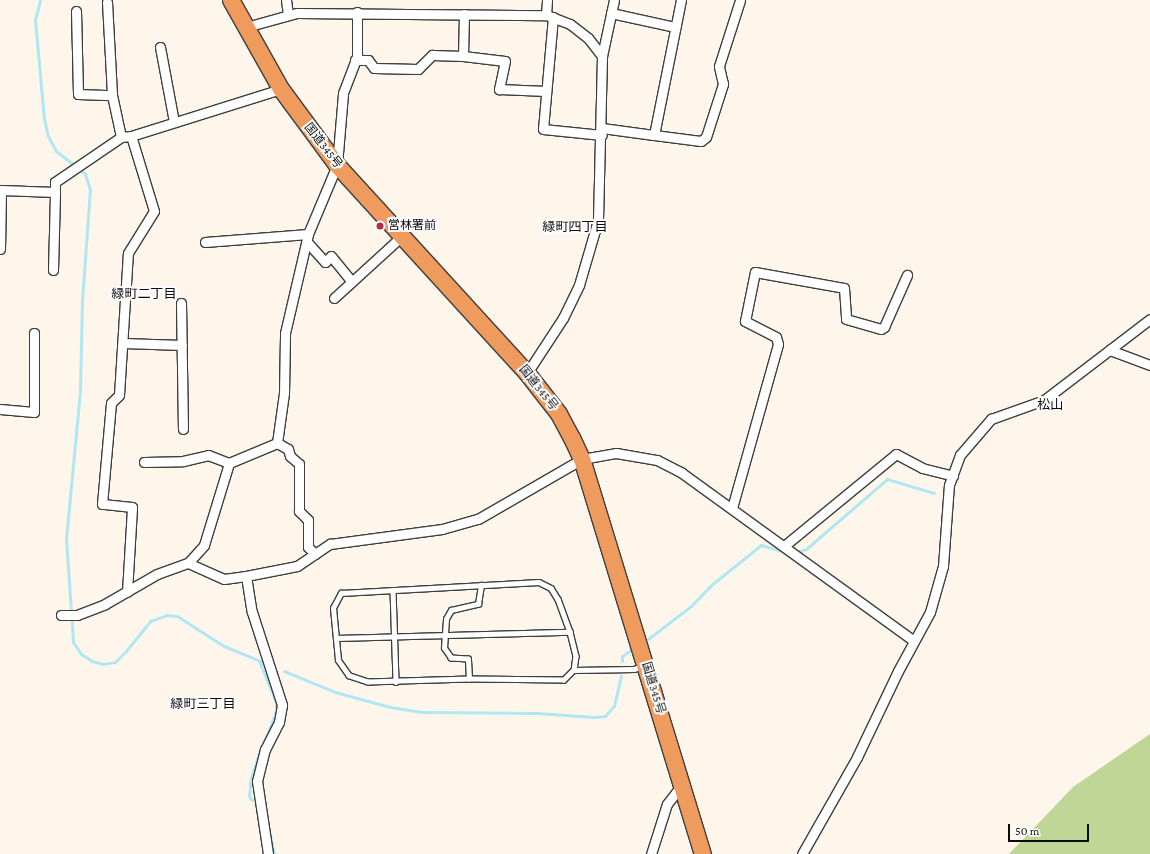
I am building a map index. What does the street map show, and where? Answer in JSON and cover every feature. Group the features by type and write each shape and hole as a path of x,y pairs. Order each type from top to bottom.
{"highway":[{"name":"国道345号","path":"230,0 281,89 337,165 527,373 559,414 582,459 703,854"}],"street":[{"path":"286,0 288,14"},
{"path":"547,0 550,16 543,129 654,135 701,141 706,137 723,84 719,66 740,0"},
{"path":"527,373 562,318 588,258 598,220 602,132 602,56 614,0"},
{"path":"654,135 681,0"},
{"path":"107,2 112,95 121,137"},
{"path":"76,11 78,94 112,95"},
{"path":"246,27 288,14 357,12 550,16 570,24 582,33 602,56"},
{"path":"277,444 284,394 285,333 308,238 337,165 343,93 356,60 357,12"},
{"path":"611,13 675,27"},
{"path":"463,56 464,14"},
{"path":"160,47 174,122"},
{"path":"356,60 368,60 374,68 418,69 432,55 505,60 499,89 546,91"},
{"path":"53,270 55,182 121,137 131,136 281,89"},
{"path":"127,592 132,507 102,504 111,403 119,395 128,253 154,211 131,136"},
{"path":"0,249 0,190 55,192"},
{"path":"334,298 402,236"},
{"path":"205,242 308,238"},
{"path":"308,238 325,262 331,256 352,282"},
{"path":"732,508 778,344 776,337 744,321 755,272 844,288 846,319 881,329 884,327 906,275"},
{"path":"181,302 184,429"},
{"path":"802,854 857,757 914,641 930,612 943,566 950,485 960,456 991,419 1044,400 1150,318"},
{"path":"0,409 34,412 34,333"},
{"path":"123,343 182,345"},
{"path":"1110,350 1150,365"},
{"path":"144,462 184,461 208,455 229,463 277,444 288,449 290,456 299,464 300,510 308,520 308,547 315,554"},
{"path":"188,563 224,579 297,566 330,544 442,529 478,519 582,459 616,454 657,460 682,473 914,641"},
{"path":"784,546 896,454 922,468 953,476"},
{"path":"61,615 77,615 127,592 157,574 188,563 204,545 229,463"},
{"path":"246,576 252,612 282,705 279,722 265,749 256,782 268,854"},
{"path":"651,854 667,804 682,785"}],"lane":[{"path":"539,582 551,588 558,599 570,632 576,656 574,670 564,680 469,678 368,682 349,676 338,660 334,608 341,593 481,585 539,582"},
{"path":"469,678 468,660 451,658 444,648 446,619 451,610 478,604 481,585"},
{"path":"393,590 396,682"},
{"path":"336,638 570,632"},
{"path":"574,670 634,669 646,665"}],"green space":[{"path":"1150,734 1150,854 1009,854 1073,787"}],"waterway":[{"path":"40,0 35,20 44,119 48,136 56,151 85,174 90,189 82,301 80,391 66,538 73,642 81,654 92,661 103,664 115,662 126,651 150,621 167,615 177,616 224,646 262,662"},
{"path":"795,553 806,549 887,479 934,493"},
{"path":"648,639 691,606 710,586 761,545 785,552"},
{"path":"622,661 622,656 632,649"},
{"path":"259,661 276,702 276,711 264,742"},
{"path":"284,671 335,692 390,707 422,712 537,713 594,717 605,716 614,706 621,676"},
{"path":"252,800 249,796 251,778 259,754"},
{"path":"267,821 274,854"}],"place":[{"name":"営林署前","path":"380,226"}],"district":[{"name":"緑町四丁目","path":"575,227"},
{"name":"緑町二丁目","path":"144,294"},
{"name":"松山","path":"1050,405"},
{"name":"緑町三丁目","path":"203,704"}]}
